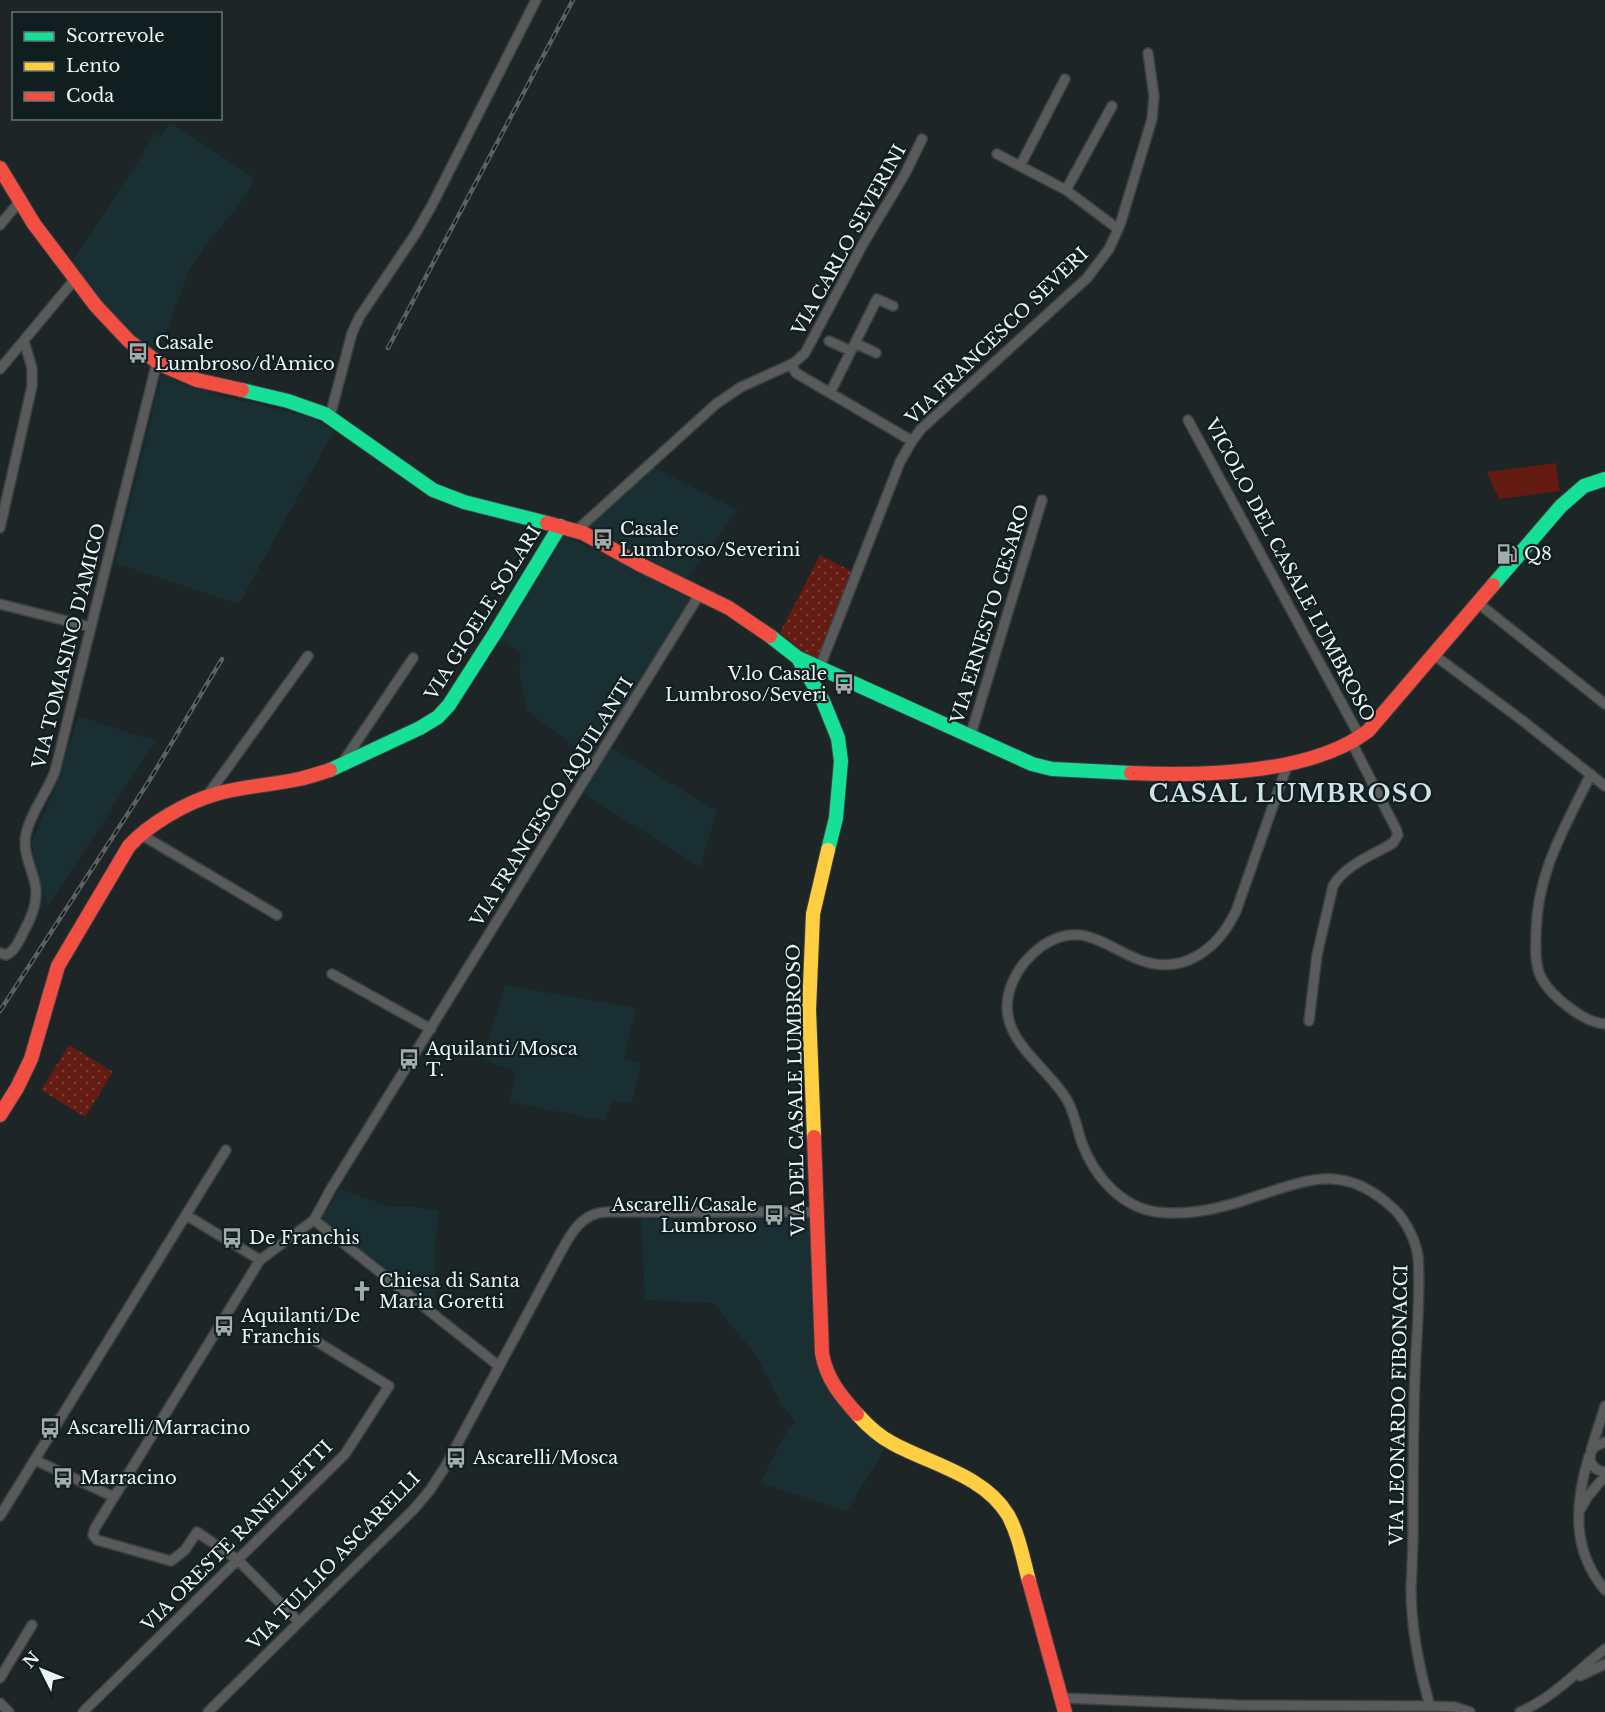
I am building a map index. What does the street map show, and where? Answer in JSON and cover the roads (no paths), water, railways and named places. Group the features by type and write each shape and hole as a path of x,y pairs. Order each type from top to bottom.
{"street":[{"path":"330,416 352,333 360,316 432,205 536,0"},
{"name":"VIA FRANCESCO SEVERI","path":"819,669 900,462 912,441 964,389 1087,278 1106,254 1118,229 1153,115 1154,96 1149,53"},
{"path":"1020,166 1065,79"},
{"path":"1066,190 1112,106"},
{"name":"VIA CARLO SEVERINI","path":"576,531 722,399 747,384 791,364 803,355 852,264 905,174 922,139"},
{"path":"997,154 1066,190 1118,229"},
{"name":"VIA DEL CASALE LUMBROSO","path":"0,168 19,202 75,279 114,326 136,347 157,362 196,380 295,402 330,416 436,491 464,502 576,531 737,612 798,658 834,724 841,761 837,811 816,901 811,934 809,1019 821,1352 824,1367 830,1380 849,1407 879,1435 975,1482 987,1490 1003,1507 1016,1533 1064,1705"},
{"path":"0,225 19,202"},
{"path":"0,369 75,279"},
{"path":"830,393 877,299 893,306"},
{"path":"0,528 32,390 32,368 24,341"},
{"path":"829,341 876,353"},
{"name":"VIA TOMASINO D'AMICO","path":"0,953 4,955 11,952 25,930 33,911 36,890 26,853 26,836 36,807 55,771 157,362"},
{"path":"791,364 796,373 912,441"},
{"name":"VICOLO DEL CASALE LUMBROSO","path":"1188,420 1356,740"},
{"name":"VICOLO DEL CASALE LUMBROSO","path":"798,658 1039,766 1083,771 1199,775 1288,763 1329,752 1356,740 1373,726 1564,502 1584,486 1605,479"},
{"name":"VIA ERNESTO CESARO","path":"970,737 1042,500"},
{"name":"VIA GIOELE SOLARI","path":"0,1114 29,1064 39,1035 49,988 58,966 127,850 141,834 165,818 205,798 225,792 300,779 340,767 423,727 444,712 560,526"},
{"name":"VIA FRANCESCO AQUILANTI","path":"238,1560 197,1532 185,1550 171,1561 97,1540 93,1535 95,1528 260,1260 314,1220 701,592"},
{"path":"1478,603 1605,704"},
{"path":"0,604 91,627"},
{"path":"1434,655 1605,786"},
{"path":"205,798 308,656"},
{"name":"VIA GIOELE SOLARI","path":"340,767 413,658"},
{"path":"1309,1021 1317,955 1333,886 1344,872 1393,843 1398,835 1356,740"},
{"name":"VIA LEONARDO FIBONACCI","path":"1288,763 1237,908 1225,930 1211,947 1189,961 1166,965 1140,960 1091,937 1072,935 1058,938 1038,949 1018,971 1009,992 1009,1018 1013,1032 1023,1048 1058,1087 1068,1102 1086,1152 1097,1172 1117,1194 1133,1205 1156,1212 1192,1213 1245,1200 1300,1182 1330,1178 1348,1181 1365,1188 1394,1209 1401,1217 1413,1240 1418,1257 1419,1299 1411,1592 1418,1660 1430,1706"},
{"path":"1591,774 1543,878 1536,916 1535,959 1540,977 1550,992 1581,1016 1605,1024"},
{"path":"141,834 278,915"},
{"path":"332,974 431,1029"},
{"path":"0,1516 226,1150"},
{"name":"VIA TULLIO ASCARELLI","path":"208,1712 414,1509 430,1490 445,1467 567,1241 590,1215 606,1212 816,1212"},
{"path":"186,1215 260,1260"},
{"path":"314,1220 499,1366"},
{"name":"VIA ORESTE RANELLETTI","path":"83,1712 345,1454 389,1386 311,1338"},
{"path":"1604,1411 1605,1435"},
{"path":"1604,1411 1579,1494 1578,1515 1586,1557 1594,1575 1605,1590"},
{"path":"1578,1515 1588,1496 1605,1474 1592,1466 1590,1453 1597,1444 1605,1442"},
{"path":"35,1460 114,1497"},
{"path":"238,1560 299,1622"},
{"path":"0,1678 32,1625"},
{"path":"1520,1712 1541,1701 1569,1681 1605,1649"},
{"path":"1569,1681 1605,1664"},
{"path":"0,1703 9,1712"},
{"path":"1064,1705 1235,1709 1430,1706 1455,1707 1470,1712"}],"railway":[{"path":"388,348 573,0"},
{"path":"0,1011 149,781 222,659"}],"place":[{"name":"Casale Lumbroso/d'Amico","path":"138,353"},
{"name":"Casale Lumbroso/Severini","path":"603,539"},
{"name":"Q8","path":"1507,554"},
{"name":"V.lo Casale Lumbroso/Severi","path":"844,684"},
{"name":"Aquilanti/Mosca T.","path":"409,1059"},
{"name":"Ascarelli/Casale Lumbroso","path":"774,1215"},
{"name":"De Franchis","path":"232,1238"},
{"name":"Chiesa di Santa Maria Goretti","path":"362,1291"},
{"name":"Aquilanti/De Franchis","path":"224,1326"},
{"name":"Ascarelli/Marracino","path":"50,1428"},
{"name":"Ascarelli/Mosca","path":"456,1458"},
{"name":"Marracino","path":"63,1478"}],"district":[{"name":"CASAL LUMBROSO","path":"1291,793"}]}
